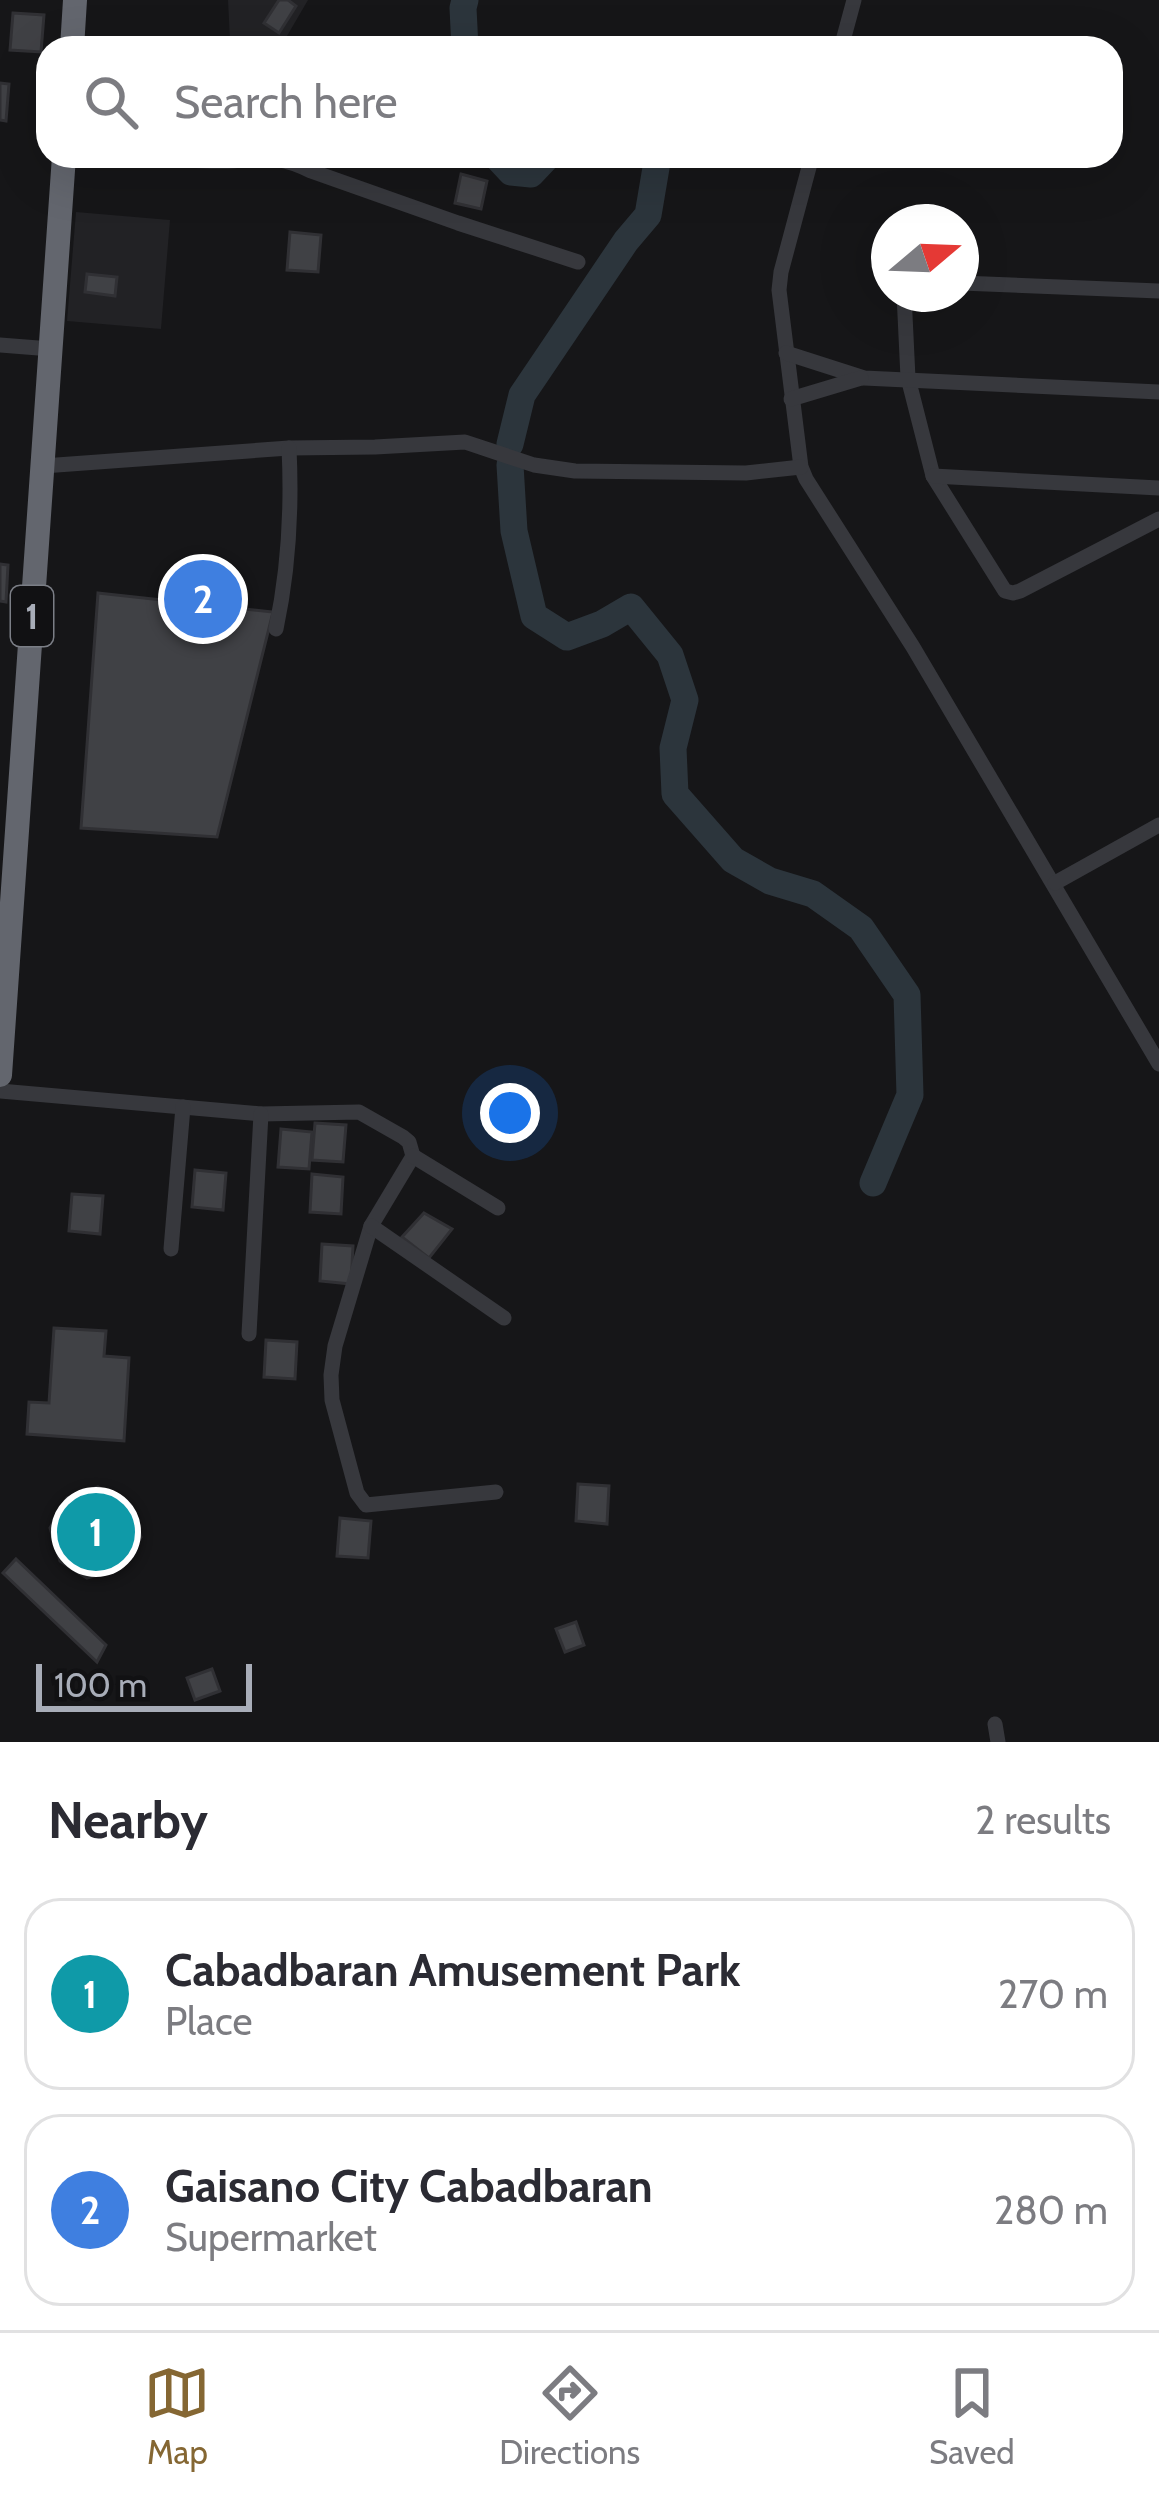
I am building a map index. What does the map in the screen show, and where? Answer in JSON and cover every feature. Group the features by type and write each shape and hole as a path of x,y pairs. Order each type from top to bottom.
{"highway":[{"path":"73,36 75,0"},
{"name":"1","path":"0,1075 6,918 63,168"}],"street":[{"path":"844,36 854,0"},
{"path":"305,168 578,262"},
{"path":"809,168 781,272 778,302 801,467 826,514 914,647 1159,1064"},
{"path":"979,284 1159,291"},
{"path":"905,312 908,378 933,476 1000,586 1013,593 1159,519"},
{"path":"0,345 51,349"},
{"path":"786,353 864,377 1159,392"},
{"path":"791,399 864,377"},
{"path":"43,466 289,448 465,442 534,465 575,471 746,473 801,467"},
{"path":"276,629 290,545 289,448"},
{"path":"933,476 1159,488"},
{"path":"1055,883 1159,825"},
{"path":"0,1090 261,1114 359,1112 403,1137 413,1156 498,1208"},
{"path":"171,1249 183,1107"},
{"path":"249,1334 261,1114"},
{"path":"413,1156 371,1226 335,1346 332,1400 362,1502 372,1506 496,1492"},
{"path":"371,1226 505,1318"},
{"path":"994,1724 998,1742"}],"shaded area":[{"path":"228,0 308,0 287,36 230,36"},
{"path":"76,212 170,220 161,329 67,321"}],"building":[{"path":"279,0 296,6 279,33 264,23"},
{"path":"13,13 44,15 36,52 10,50"},
{"path":"0,83 9,84 6,121 0,120"},
{"path":"461,174 487,181 481,209 455,203"},
{"path":"290,232 321,235 318,272 287,270"},
{"path":"87,274 117,277 115,296 85,292"},
{"path":"0,564 8,565 6,602 0,601"},
{"path":"98,593 273,612 217,837 81,828"},
{"path":"315,1123 346,1125 343,1162 312,1160"},
{"path":"281,1129 312,1132 309,1169 278,1167"},
{"path":"195,1170 226,1173 223,1210 192,1207"},
{"path":"312,1174 343,1177 341,1214 310,1212"},
{"path":"72,1194 103,1196 100,1234 69,1231"},
{"path":"424,1213 452,1229 429,1258 402,1237"},
{"path":"322,1244 353,1246 351,1284 320,1281"},
{"path":"54,1328 106,1331 104,1356 129,1358 124,1441 27,1434 29,1402 49,1403"},
{"path":"266,1340 297,1342 295,1379 264,1377"},
{"path":"578,1484 609,1486 607,1524 576,1521"},
{"path":"98,1487 130,1504 141,1537 122,1568 87,1578 60,1561 50,1528 67,1498"},
{"path":"340,1518 371,1521 368,1558 337,1556"},
{"path":"16,1559 106,1645 97,1662 3,1573"},
{"path":"576,1622 584,1645 565,1652 556,1629"},
{"path":"212,1669 220,1691 195,1700 187,1678"}],"waterway":[{"path":"464,36 465,0"},
{"path":"507,168 531,174 537,168"},
{"path":"510,444 522,395 648,215 656,168"},
{"path":"510,465 514,531 534,616 567,637 631,607 670,655 685,700 673,748 675,794 733,860 770,881 813,894 861,928 907,995 910,1095 873,1183"}],"place":[{"name":"Gaisano City Cabadbaran","path":"203,599"},
{"name":"Cabadbaran Amusement Park","path":"96,1532"}]}
